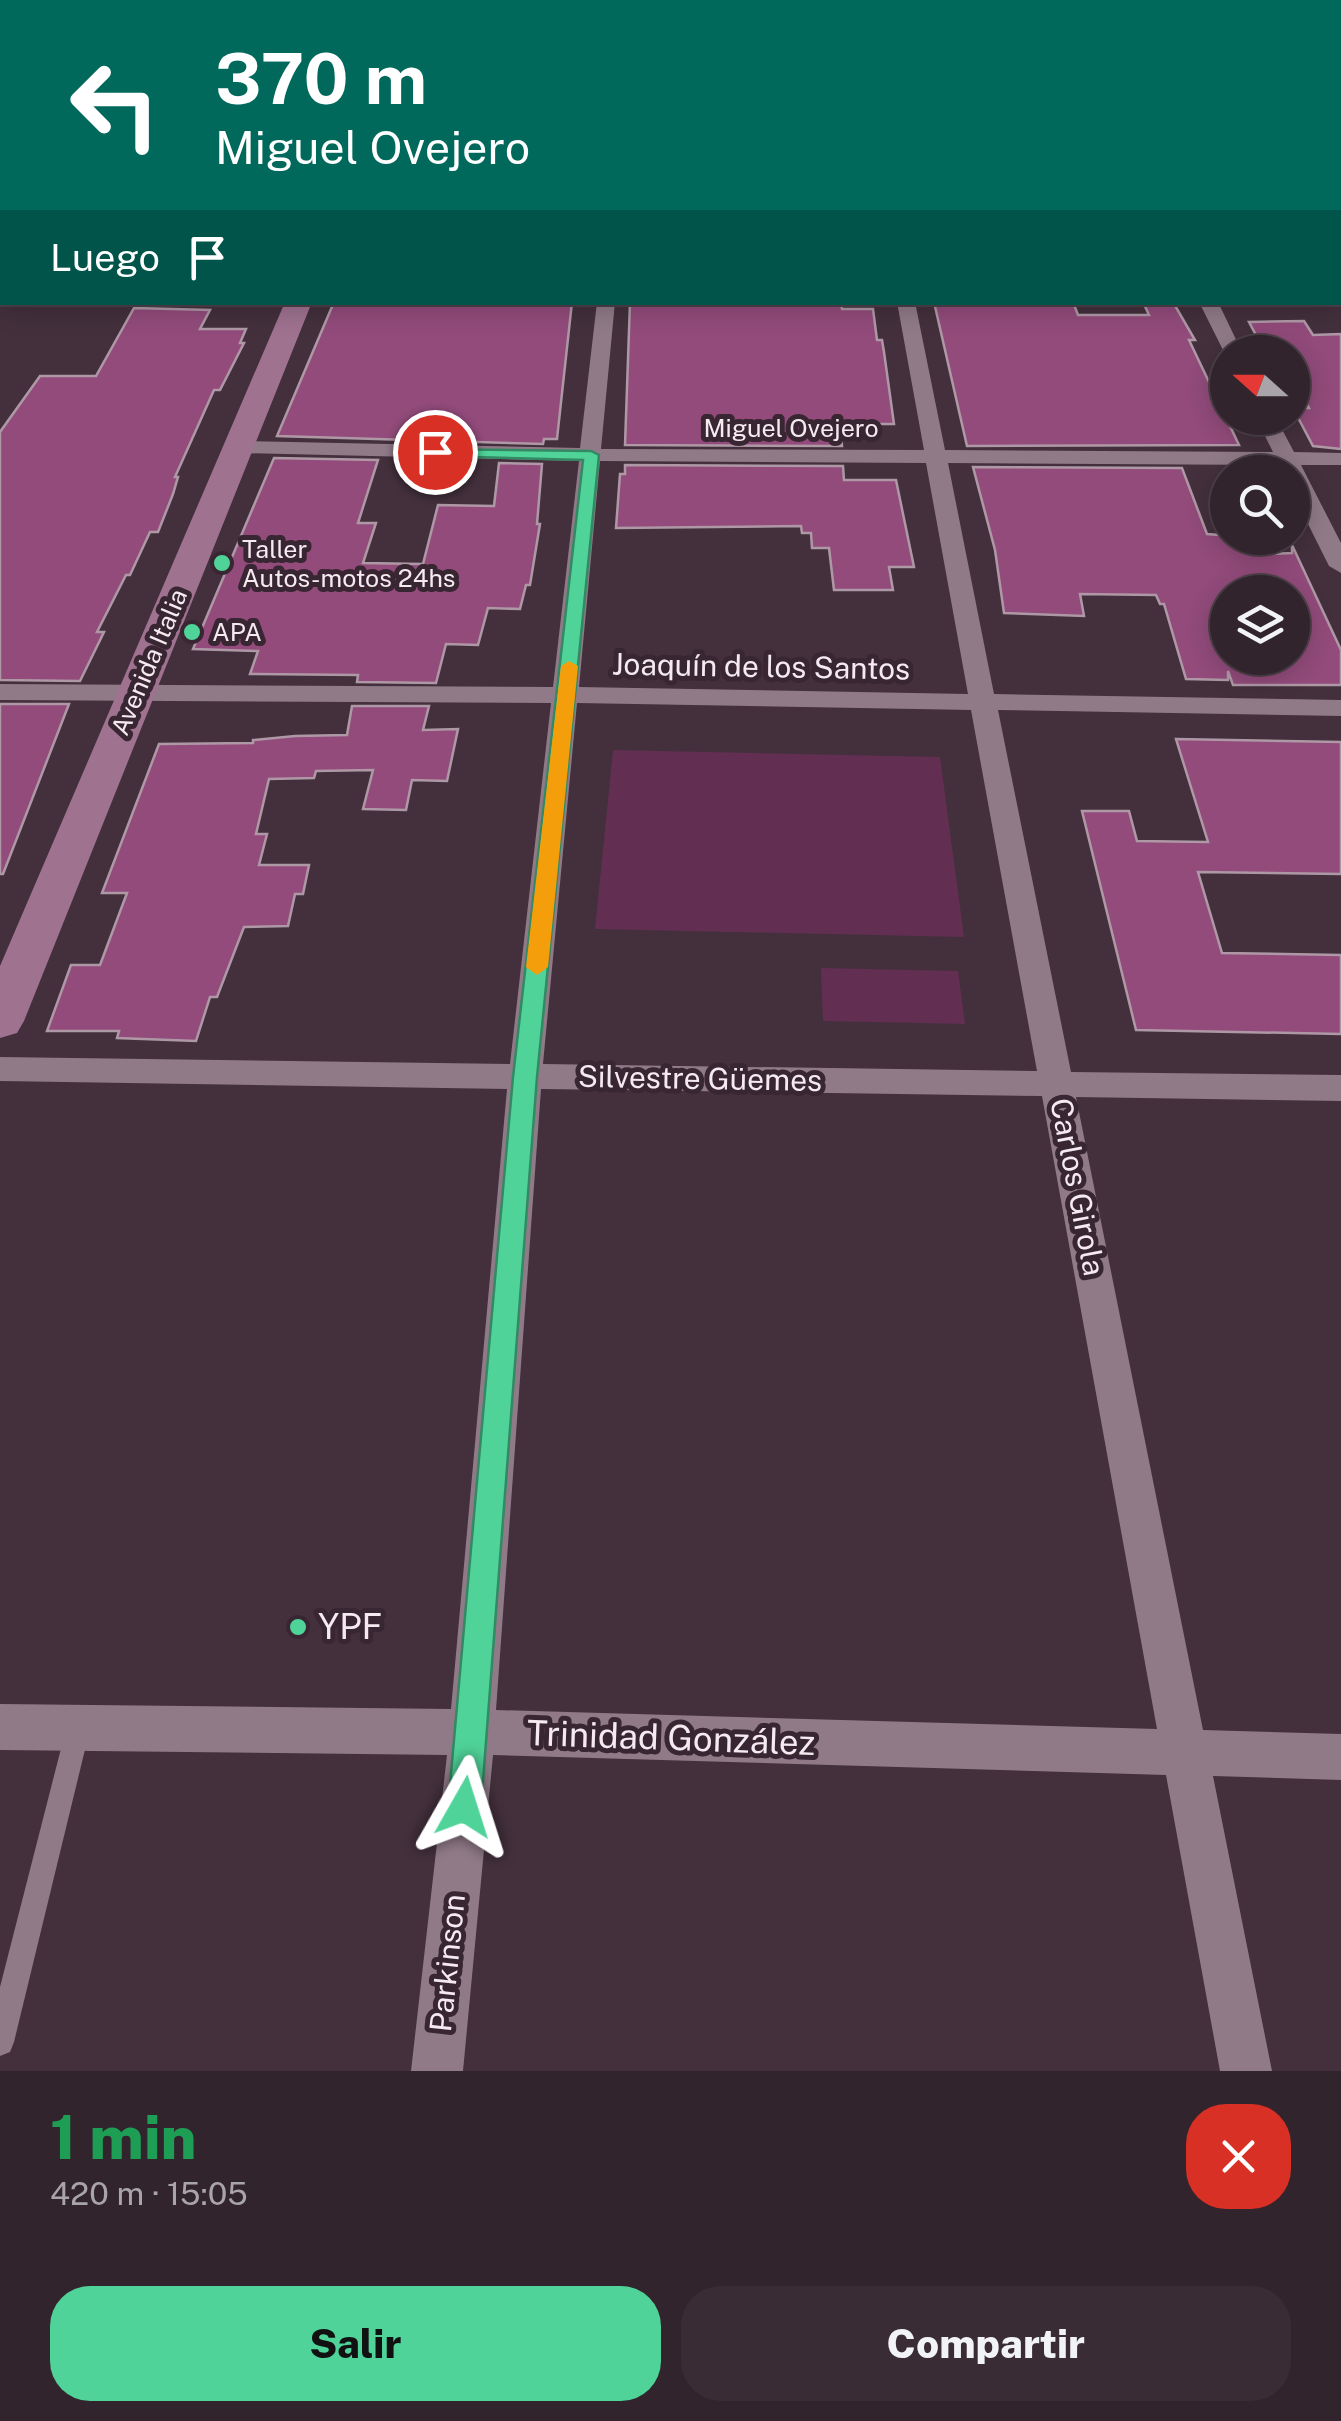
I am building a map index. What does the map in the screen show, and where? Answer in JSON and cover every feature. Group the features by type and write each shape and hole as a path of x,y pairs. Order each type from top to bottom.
{"main road":[{"name":"Avenida Italia","path":"0,1021 298,305"}],"street":[{"name":"Parkinson","path":"437,2071 472,1732 525,1077 606,305"},
{"name":"Carlos Girola","path":"907,305 1246,2071"},
{"path":"1210,305 1225,335"},
{"name":"Miguel Ovejero","path":"240,448 591,455 1210,458"},
{"name":"Miguel Ovejero","path":"1310,458 1341,459"},
{"path":"1310,504 1341,566"},
{"name":"Joaquín de los Santos","path":"0,692 566,695 1341,708"},
{"name":"Silvestre Güemes","path":"0,1068 1341,1088"},
{"name":"Trinidad González","path":"0,1727 472,1732 1341,1757"}],"lane":[{"path":"0,2042 78,1728"}],"shaded area":[{"path":"613,750 940,757 964,937 595,929"},
{"path":"821,968 958,971 965,1024 823,1021"}],"building":[{"path":"333,305 572,305 557,439 544,439 543,444 277,436"},
{"path":"630,305 841,305 842,309 873,309 877,340 882,340 894,424 840,424 842,446 625,445"},
{"path":"935,305 1074,305 1078,315 1149,315 1144,305 1175,305 1195,340 1189,340 1210,384 1210,435 1234,435 1239,445 967,446"},
{"path":"134,308 210,310 200,329 246,329 240,343 244,343 220,390 214,390 175,477 173,494 158,532 150,532 130,575 126,575 97,632 104,632 80,681 0,680 0,432 40,376 96,376"},
{"path":"1304,321 1313,335 1341,334 1341,449 1313,446 1307,435 1310,335 1256,335 1249,322"},
{"path":"274,458 378,460 358,523 376,523 363,563 423,564 438,505 494,506 499,463 542,464 540,524 530,585 526,585 520,609 488,608 478,645 446,644 436,683 357,682 358,675 250,674 258,651 193,649"},
{"path":"625,465 843,466 844,480 896,480 914,567 889,567 893,590 834,590 829,548 812,548 811,533 802,533 801,526 616,528 620,474 625,474"},
{"path":"973,467 1182,468 1210,534 1210,555 1297,555 1306,575 1210,575 1210,675 1228,675 1228,680 1186,679 1164,604 1156,595 1080,594 1084,616 1004,613 995,550"},
{"path":"1310,584 1341,650 1341,685 1233,685 1229,675 1310,675"},
{"path":"0,704 69,704 3,874 0,874"},
{"path":"352,706 429,706 423,730 458,729 447,781 412,780 406,810 363,809 373,770 316,771 314,778 269,779 256,834 267,834 259,865 309,865 303,894 295,894 288,926 244,927 217,997 210,997 196,1041 117,1038 119,1031 47,1031 71,965 100,965 127,893 102,893 159,744 253,743 295,736 347,735"},
{"path":"1176,739 1341,742 1341,874 1198,872 1222,953 1341,955 1341,1034 1136,1030 1082,811 1129,811 1137,841 1208,842"}],"slow traffic":[{"path":"537,967 569,666"}],"place":[{"name":"Taller Autos-motos 24hs","path":"222,563"},
{"name":"APA","path":"192,632"},
{"name":"YPF","path":"298,1627"}],"route":[{"path":"435,452 591,455 525,1077 464,1807"}]}
